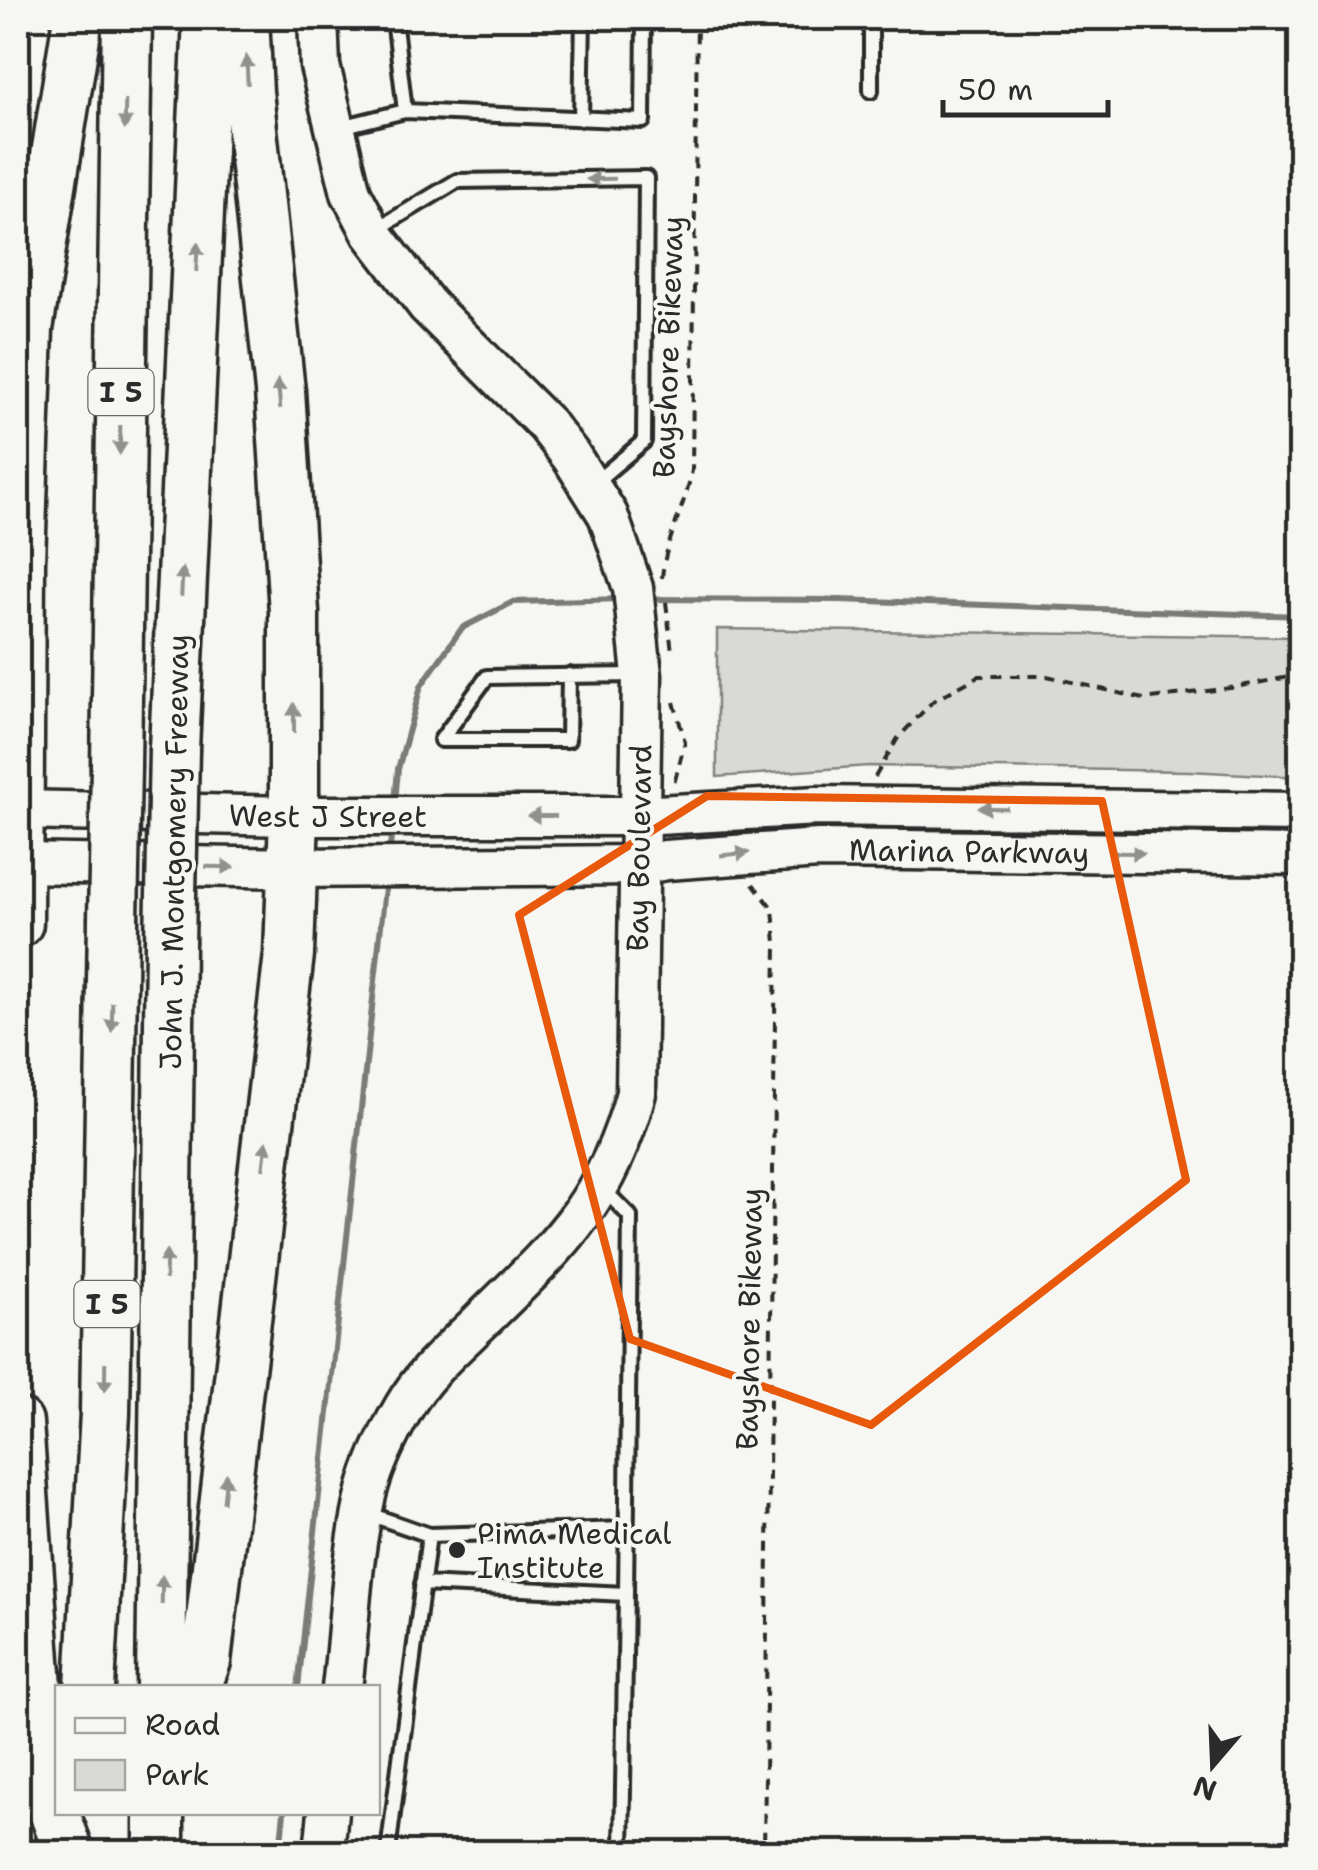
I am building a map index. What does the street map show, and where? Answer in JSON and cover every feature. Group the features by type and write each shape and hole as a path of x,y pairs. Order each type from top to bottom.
{"highway":[{"path":"18,924 20,562 28,329 78,18"},
{"name":"John J. Montgomery Freeway","path":"90,1685 105,1413 127,18"},
{"name":"John J. Montgomery Freeway","path":"161,1685 174,749 208,18"},
{"path":"197,1685 206,1661 288,954 294,816 292,593 280,391 248,92 244,18"},
{"path":"18,1423 44,1785 55,1814"},
{"path":"55,1815 69,1852"},
{"path":"82,1852 84,1815"},
{"path":"159,1852 160,1815"}],"main road":[{"name":"Bay Boulevard","path":"318,18 320,66 350,193 372,233 428,305 546,424 591,486 648,589 662,678 639,816 636,1093 623,1141 578,1221 438,1363 406,1404 381,1452 364,1512 342,1685"},
{"name":"Marina Parkway","path":"639,816 817,806 1300,812"},
{"name":"West J Street","path":"18,810 294,816 639,816"},
{"name":"Marina Parkway","path":"638,865 819,850 1300,855"},
{"name":"West J Street","path":"19,863 292,868 638,865"},
{"path":"324,1852 328,1815"}],"lane":[{"path":"394,18 405,111"},
{"path":"581,119 582,18"},
{"path":"335,129 405,111 642,122 644,18"},
{"path":"871,18 871,92"},
{"path":"372,233 457,181 646,178 644,441 591,486"},
{"path":"570,675 568,740 441,740 487,676 570,675 662,678"},
{"path":"600,1186 630,1216 622,1852"},
{"path":"364,1512 428,1535 626,1529"},
{"path":"388,1852 428,1535"},
{"path":"422,1584 626,1594"},
{"path":"380,1804 394,1806"}],"path":[{"name":"Bayshore Bikeway","path":"672,790 684,742 662,678 648,589 685,501 692,470 697,18"},
{"path":"875,777 898,738 933,701 979,676 1047,676 1144,699 1300,675"},
{"name":"Bayshore Bikeway","path":"752,883 774,908 776,943 764,1852"}],"highlighted area":[{"path":"707,796 1102,801 1186,1180 871,1425 630,1339 519,915"}],"green space":[{"path":"717,629 1300,637 1300,777 1189,771 868,766 717,777"}],"waterway":[{"path":"395,802 398,769 421,686 462,628 513,602 624,599"},
{"path":"646,599 839,600 1300,616"},
{"path":"389,856 392,829"},
{"path":"298,1685 386,879"},
{"path":"280,1852 284,1815"}],"place":[{"name":"Pima Medical Institute","path":"457,1550"}]}
